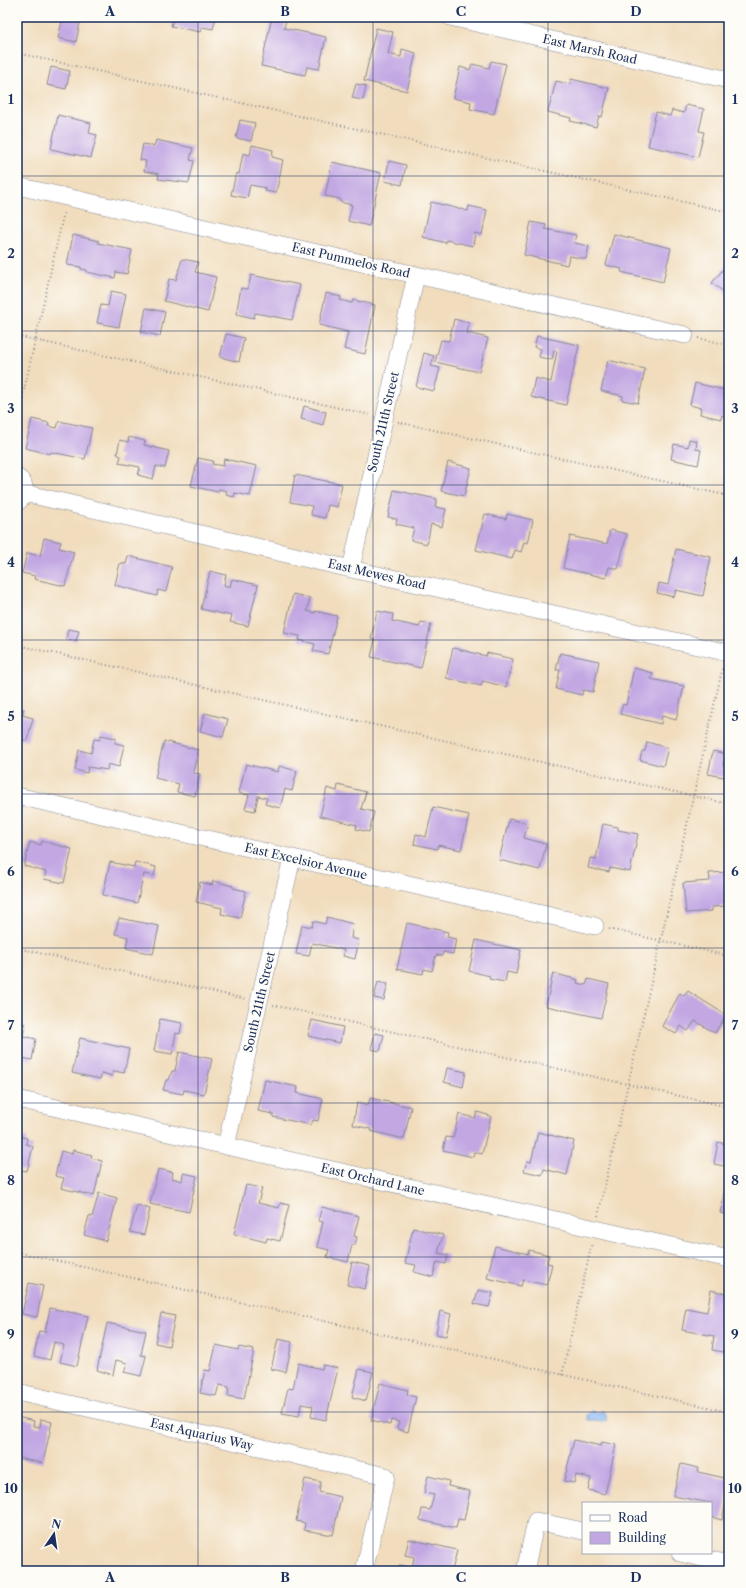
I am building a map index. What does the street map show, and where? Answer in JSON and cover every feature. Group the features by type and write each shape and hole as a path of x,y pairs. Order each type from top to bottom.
{"street":[{"name":"East Marsh Road","path":"450,17 729,80"},
{"name":"East Pummelos Road","path":"17,186 685,335"},
{"name":"South 211th Street","path":"351,569 416,275"},
{"name":"East Mewes Road","path":"17,477 24,484 21,498 351,569 728,653"},
{"name":"East Excelsior Avenue","path":"17,796 595,926"},
{"name":"South 211th Street","path":"226,1146 292,858"},
{"name":"East Orchard Lane","path":"17,1099 729,1259"},
{"name":"East Aquarius Way","path":"17,1392 386,1476 364,1571"},
{"path":"525,1571 536,1521 582,1531"},
{"path":"684,1554 729,1564"}],"path":[{"path":"17,53 729,212"},
{"path":"17,421 67,197"},
{"path":"685,335 729,345"},
{"path":"17,645 729,804"},
{"path":"562,1375 693,796 728,653"},
{"path":"595,926 729,956"},
{"path":"17,948 729,1107"},
{"path":"17,1252 729,1412"}],"water":[{"path":"591,1411 597,1413 603,1411 606,1414 606,1421 601,1422 596,1420 588,1420 587,1415"}],"building":[{"path":"63,17 81,18 76,42 58,38"},
{"path":"165,17 216,17 213,29 202,27 200,32 171,26 173,20 165,19"},
{"path":"272,17 287,17 284,28 326,37 319,69 307,67 305,75 261,66"},
{"path":"376,28 393,32 388,54 401,57 402,49 416,53 407,91 364,81"},
{"path":"491,61 506,64 494,114 470,109 471,102 453,98 460,67 470,70 472,64 489,68"},
{"path":"51,67 70,71 66,89 47,85"},
{"path":"571,79 609,88 602,117 599,116 596,127 570,121 571,118 548,112 556,81 570,84"},
{"path":"356,84 366,86 363,100 352,98"},
{"path":"686,105 704,109 699,131 704,132 698,157 648,146 656,112 670,116 672,110 684,113"},
{"path":"58,115 91,123 89,133 97,135 91,158 51,149"},
{"path":"240,120 255,123 251,141 236,138"},
{"path":"156,140 193,148 190,160 194,161 189,183 158,179 159,174 144,171 146,161 140,160 143,144 154,146"},
{"path":"252,145 273,150 272,157 283,160 276,193 265,191 266,188 250,185 247,198 231,195 236,173 239,174 243,153 250,155"},
{"path":"389,161 406,165 402,185 385,181"},
{"path":"332,162 381,173 369,226 348,221 352,205 340,202 340,199 325,196"},
{"path":"431,202 468,211 469,206 487,210 482,235 475,233 473,246 446,240 446,243 423,237"},
{"path":"531,222 546,225 545,229 576,235 574,243 589,246 586,259 569,256 567,265 524,255"},
{"path":"614,234 671,248 663,282 621,272 622,269 606,265"},
{"path":"73,235 99,241 98,243 132,250 127,274 116,272 115,278 87,272 87,270 81,269 81,267 67,265"},
{"path":"182,259 198,262 195,272 216,277 208,312 164,301 169,279 176,280"},
{"path":"729,262 729,296 712,283"},
{"path":"251,275 300,285 292,320 255,313 254,318 236,314 241,288 248,289"},
{"path":"111,291 126,294 119,327 97,323 101,305 108,306"},
{"path":"326,293 341,297 340,300 352,303 353,300 375,305 365,354 344,349 348,332 319,325"},
{"path":"146,308 165,312 160,336 141,332"},
{"path":"454,319 469,323 467,333 488,338 479,372 435,362 441,340 449,341"},
{"path":"226,334 244,338 239,362 220,357"},
{"path":"537,336 579,345 566,405 531,397 535,378 551,382 557,351 554,350 552,360 539,357 541,349 534,347"},
{"path":"424,353 434,356 431,366 440,368 434,391 416,387"},
{"path":"608,360 645,369 638,403 622,400 623,396 601,391"},
{"path":"695,383 729,391 729,417 722,415 721,419 700,414 701,408 690,405"},
{"path":"304,406 326,412 323,425 301,419"},
{"path":"32,419 49,423 48,426 57,428 59,421 92,428 85,459 51,452 50,454 25,448"},
{"path":"129,437 145,441 144,445 169,451 165,468 156,466 153,479 138,475 140,467 119,463 121,456 117,454 120,440 128,442"},
{"path":"689,439 697,441 696,449 701,450 698,465 671,459 674,444 688,447"},
{"path":"198,458 213,461 212,464 223,466 224,459 257,466 250,496 235,493 234,497 226,495 227,491 219,489 218,492 191,486"},
{"path":"448,462 471,468 464,496 441,491"},
{"path":"295,475 342,484 337,507 328,505 325,518 311,515 312,506 290,502"},
{"path":"394,490 437,499 435,507 446,509 442,527 431,524 427,544 411,540 414,528 396,524 397,519 388,517"},
{"path":"485,514 506,519 507,514 533,520 528,543 524,542 521,552 515,550 512,559 476,550"},
{"path":"610,530 627,534 618,569 609,567 606,578 563,568 570,536 607,544"},
{"path":"44,538 61,542 59,548 74,552 65,586 34,579 35,576 22,573 27,553 40,556"},
{"path":"676,549 711,557 703,596 676,590 674,597 657,593 659,583 668,585"},
{"path":"128,556 172,567 166,592 158,590 157,596 115,585 120,563 126,564"},
{"path":"210,571 226,575 224,585 230,587 232,579 258,585 248,626 230,622 232,616 201,609"},
{"path":"293,594 310,598 307,611 315,613 315,611 337,616 328,654 313,651 315,644 299,640 300,636 284,633"},
{"path":"377,611 393,614 392,621 419,627 421,622 431,624 421,668 371,657 375,640 371,639"},
{"path":"68,629 79,631 76,641 66,639"},
{"path":"453,648 486,656 487,653 513,659 506,687 483,681 481,686 446,678"},
{"path":"560,653 599,661 593,692 583,690 582,695 556,689 560,670 556,670"},
{"path":"634,668 653,673 651,679 684,686 676,720 662,716 661,724 620,714 623,704 626,705"},
{"path":"17,707 24,709 22,715 33,718 27,741 17,738"},
{"path":"205,713 228,719 223,737 200,731"},
{"path":"101,735 116,738 115,743 124,745 119,767 108,764 107,770 88,767 87,773 75,770 79,750 91,753 94,739 100,740"},
{"path":"164,741 198,750 193,773 200,774 195,796 177,792 179,784 155,778"},
{"path":"647,742 668,748 663,766 640,760 642,751 645,751"},
{"path":"713,751 726,754 723,765 729,766 729,778 708,774"},
{"path":"246,764 278,772 279,766 297,771 292,791 285,789 280,808 265,804 267,798 258,796 255,811 245,809 249,795 239,793"},
{"path":"338,785 366,792 361,809 374,812 369,832 356,829 357,825 320,816 327,788 337,791"},
{"path":"433,807 469,815 461,850 438,845 437,849 414,844 416,834 426,837"},
{"path":"509,819 528,823 524,838 546,844 540,870 499,860"},
{"path":"603,824 618,827 618,830 638,834 630,872 610,868 609,872 588,868 590,858 596,859"},
{"path":"42,841 72,849 64,883 44,879 46,872 24,866 30,842 41,845"},
{"path":"110,862 134,867 135,862 156,867 154,876 144,874 137,903 103,895"},
{"path":"729,872 729,906 712,907 712,911 686,913 683,883 710,881 709,873"},
{"path":"213,881 246,891 240,918 221,914 222,908 196,902 200,882 212,885"},
{"path":"327,917 353,924 351,938 359,940 355,959 343,956 344,950 312,943 309,956 296,954 302,925 312,927 313,921 325,924"},
{"path":"119,918 159,926 153,954 126,948 128,937 115,934"},
{"path":"407,923 448,932 447,937 456,939 453,954 443,952 442,956 436,955 432,971 424,969 423,974 397,969"},
{"path":"476,940 521,950 516,974 507,972 505,982 489,979 490,976 469,971"},
{"path":"553,973 578,980 577,983 586,985 588,979 609,984 601,1018 546,1006"},
{"path":"378,982 388,984 384,1000 374,998"},
{"path":"688,991 726,1015 715,1033 695,1021 688,1031 681,1026 676,1034 662,1026 680,993 684,996"},
{"path":"160,1019 182,1023 180,1034 176,1033 172,1054 154,1051"},
{"path":"312,1020 343,1027 340,1043 308,1036"},
{"path":"17,1022 25,1024 23,1036 36,1039 32,1060 17,1057"},
{"path":"375,1033 384,1035 380,1051 371,1049"},
{"path":"80,1038 129,1049 124,1073 114,1071 112,1076 102,1073 100,1079 72,1073"},
{"path":"179,1052 212,1059 204,1094 184,1090 183,1094 163,1090 166,1080 169,1080 172,1071 175,1071"},
{"path":"447,1068 466,1072 463,1087 444,1082"},
{"path":"265,1080 298,1087 297,1093 323,1099 318,1121 313,1120 311,1125 273,1117 273,1114 258,1111"},
{"path":"370,1098 411,1107 404,1139 353,1125 357,1103 368,1105"},
{"path":"477,1112 491,1116 482,1154 474,1152 473,1157 443,1150 446,1137 453,1138 459,1114 475,1118"},
{"path":"538,1132 574,1141 567,1175 544,1169 542,1175 524,1171 527,1161 531,1162"},
{"path":"17,1136 27,1138 26,1144 33,1146 27,1171 17,1169"},
{"path":"718,1142 729,1145 729,1167 714,1164"},
{"path":"73,1150 92,1155 91,1158 102,1161 94,1196 61,1188 64,1178 55,1176 61,1151 72,1154"},
{"path":"158,1169 173,1172 172,1178 182,1181 183,1173 197,1176 189,1212 150,1204"},
{"path":"729,1176 729,1215 720,1213"},
{"path":"246,1185 262,1188 258,1203 279,1208 280,1203 289,1205 280,1241 267,1238 266,1242 234,1234"},
{"path":"99,1193 117,1198 106,1241 84,1235 89,1216 92,1217"},
{"path":"137,1205 150,1209 144,1235 130,1232"},
{"path":"322,1207 359,1216 354,1236 357,1237 355,1245 352,1245 348,1262 327,1257 329,1250 317,1247 323,1222 318,1221"},
{"path":"413,1228 443,1235 438,1253 448,1255 446,1264 437,1262 433,1277 414,1272 416,1265 405,1263"},
{"path":"495,1246 528,1254 529,1250 549,1255 547,1263 552,1264 547,1285 523,1280 521,1286 487,1278"},
{"path":"352,1262 370,1266 365,1289 347,1285"},
{"path":"29,1283 43,1286 37,1317 22,1314"},
{"path":"478,1290 493,1293 489,1307 474,1304"},
{"path":"711,1290 729,1294 729,1346 725,1345 724,1352 712,1350 714,1336 682,1330 686,1308 707,1312"},
{"path":"50,1308 88,1316 77,1366 60,1362 64,1345 54,1342 50,1360 34,1356 39,1331 45,1332"},
{"path":"440,1311 451,1314 446,1336 436,1334"},
{"path":"161,1313 175,1316 169,1346 155,1343"},
{"path":"107,1323 146,1331 141,1355 146,1356 141,1376 124,1372 127,1363 116,1360 113,1375 97,1370"},
{"path":"278,1339 292,1342 286,1372 271,1369"},
{"path":"216,1345 238,1350 239,1347 254,1350 244,1399 228,1396 229,1387 219,1385 216,1396 200,1393 205,1370 210,1371"},
{"path":"298,1363 322,1369 323,1365 338,1368 326,1420 311,1417 313,1406 301,1404 299,1416 282,1413 288,1388 293,1389"},
{"path":"359,1369 373,1372 366,1401 352,1397"},
{"path":"380,1383 408,1390 407,1395 416,1397 408,1432 397,1429 399,1422 391,1420 390,1425 371,1420"},
{"path":"17,1417 34,1421 33,1426 40,1427 41,1419 52,1422 43,1463 17,1458"},
{"path":"574,1440 601,1446 602,1442 616,1445 605,1494 588,1490 591,1478 576,1475 574,1483 564,1481"},
{"path":"681,1464 699,1468 698,1472 729,1479 729,1487 722,1520 712,1517 712,1502 673,1496"},
{"path":"428,1476 449,1481 448,1486 470,1491 464,1520 458,1519 456,1528 420,1520 422,1509 430,1510 434,1495 424,1493"},
{"path":"305,1479 321,1482 319,1492 341,1497 333,1535 304,1530 305,1523 296,1521"},
{"path":"409,1539 457,1550 452,1571 399,1571 400,1565 412,1568 414,1557 405,1555"}]}
